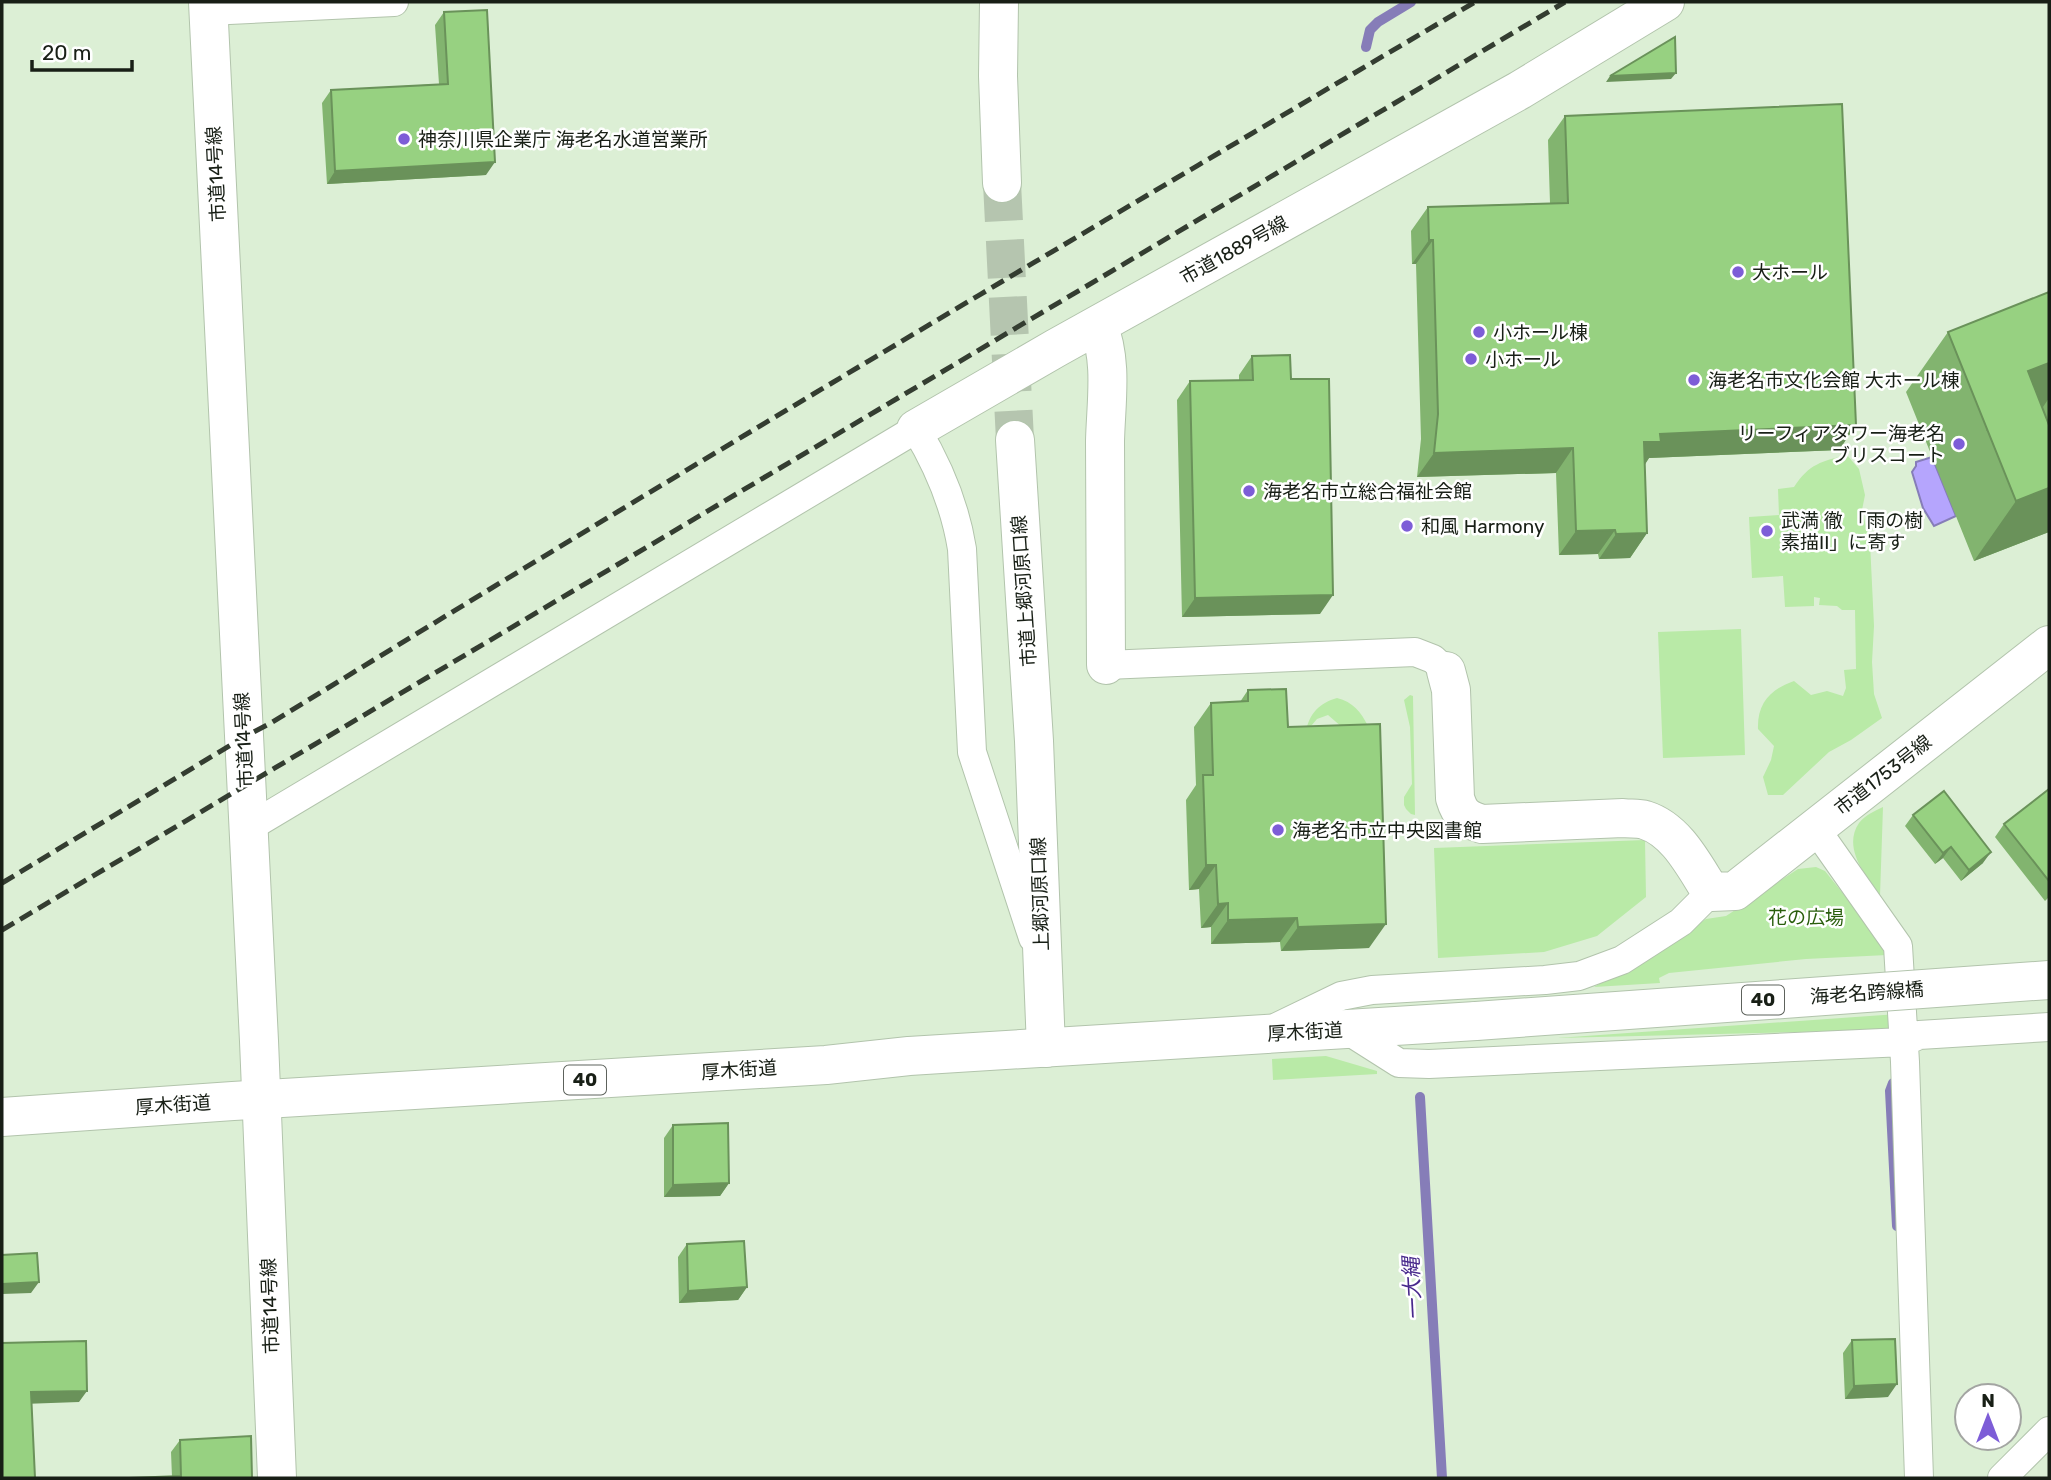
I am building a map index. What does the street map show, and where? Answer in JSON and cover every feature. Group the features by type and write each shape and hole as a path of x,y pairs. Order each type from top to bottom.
{"street":[{"path":"208,6 394,2"},
{"path":"999,2 998,76 1002,183"},
{"name":"市道1889号線","path":"916,429 1520,90 1665,2"},
{"name":"市道14号線","path":"208,6 277,1478"},
{"path":"1098,325 1104,340 1107,374 1106,665 1415,652 1423,654 1446,671 1451,690 1455,799 1464,818 1482,824 1642,819 1659,828 1688,854 1711,892 1681,922 1622,960 1579,976 1406,987 1341,996 1259,1035"},
{"path":"248,828 916,429 941,474 958,521 962,549 972,752 1043,967"},
{"name":"市道上郷河原口線","path":"1015,440 1034,741"},
{"name":"市道1753号線","path":"1711,892 1735,891 2049,645"},
{"name":"上郷河原口線","path":"1034,741 1046,1048"},
{"path":"1815,828 1898,946 1904,1042 1919,1478"},
{"name":"海老名跨線橋","path":"1476,1021 2049,980"},
{"name":"厚木街道","path":"2,1117 1476,1021"},
{"path":"1347,1030 1399,1063 1429,1064 1904,1042 1919,1035 2049,1027"},
{"path":"2002,1478 2049,1431"}],"green space":[{"path":"1847,455 1859,469 1865,495 1862,510 1870,542 1874,694 1882,718 1829,752 1783,795 1768,795 1763,777 1774,746 1758,729 1763,704 1772,693 1794,681 1811,695 1827,691 1843,696 1846,688 1844,670 1856,669 1855,610 1819,605 1820,598 1814,597 1814,606 1785,607 1783,576 1752,578 1749,517 1779,515 1778,489 1794,487 1805,473 1817,465"},
{"path":"1741,629 1745,755 1663,758 1658,632"},
{"path":"1410,695 1413,696 1415,815 1404,805 1404,797 1412,784 1410,727 1404,700"},
{"path":"1337,698 1356,708 1368,726 1343,728 1328,715 1317,719 1306,732 1316,710"},
{"path":"1883,807 1880,896 1858,861 1853,842 1859,823 1867,815"},
{"path":"1645,840 1646,897 1597,936 1544,952 1438,958 1434,848"},
{"name":"花の広場","path":"1816,867 1825,871 1873,931 1887,955 1806,959 1669,973 1659,978 1660,983 1594,987 1706,919 1726,916 1798,869"},
{"path":"1898,1014 1891,1028 1884,1030 1557,1038"},
{"path":"1326,1056 1377,1071 1377,1074 1273,1080 1272,1059"}],"shaded area":[{"path":"1932,457 1956,516 1934,526 1923,508 1912,472 1916,462"}],"building":[{"name":"神奈川県企業庁 海老名水道営業所","path":"487,10 495,162 335,171 331,90 448,84 444,12"},
{"path":"1675,37 1676,73 1610,76"},
{"name":"海老名市文化会館 大ホール棟","path":"1842,104 1856,425 1660,434 1661,442 1644,442 1647,533 1576,531 1573,448 1434,453 1438,414 1433,240 1429,240 1428,207 1568,203 1565,116"},
{"path":"2049,292 2049,363 2028,371 2049,425 2049,488 2016,501 1948,332"},
{"name":"海老名市立総合福祉会館","path":"1290,355 1291,379 1329,379 1333,595 1195,598 1190,381 1253,380 1252,356"},
{"name":"海老名市立中央図書館","path":"1286,689 1288,727 1380,724 1386,924 1298,927 1297,918 1228,920 1228,903 1218,904 1216,865 1206,865 1203,775 1213,775 1211,703 1248,701 1248,690"},
{"path":"2049,789 2049,881 2004,824"},
{"path":"1944,791 1991,852 1969,870 1951,847 1943,853 1913,815"},
{"path":"728,1123 729,1183 673,1185 673,1125"},
{"path":"744,1241 747,1287 688,1291 687,1244"},
{"path":"37,1253 39,1282 2,1284 2,1255"},
{"path":"1895,1339 1897,1384 1854,1386 1852,1340"},
{"path":"86,1341 87,1391 31,1392 35,1478 2,1478 2,1343"},
{"path":"251,1436 252,1478 129,1478 181,1476 180,1440"}],"waterway":[{"path":"1366,47 1370,30 1411,2"},
{"path":"1893,1083 1890,1091 1897,1226"},
{"name":"一大縄","path":"1420,1097 1442,1478"}],"tunnel":[{"path":"1002,183 1015,440"}],"railway":[{"path":"2,883 570,540 1475,2"},
{"path":"2,930 1565,2"}],"place":[{"name":"神奈川県企業庁 海老名水道営業所","path":"404,139"},
{"name":"大ホール","path":"1738,272"},
{"name":"小ホール棟","path":"1479,332"},
{"name":"小ホール","path":"1471,359"},
{"name":"海老名市文化会館 大ホール棟","path":"1694,380"},
{"name":"リーフィアタワー海老名 ブリスコート","path":"1959,444"},
{"name":"海老名市立総合福祉会館","path":"1249,491"},
{"name":"和風 Harmony","path":"1407,526"},
{"name":"武満 徹 「雨の樹 素描II」に寄す","path":"1767,531"},
{"name":"海老名市立中央図書館","path":"1278,830"}]}
